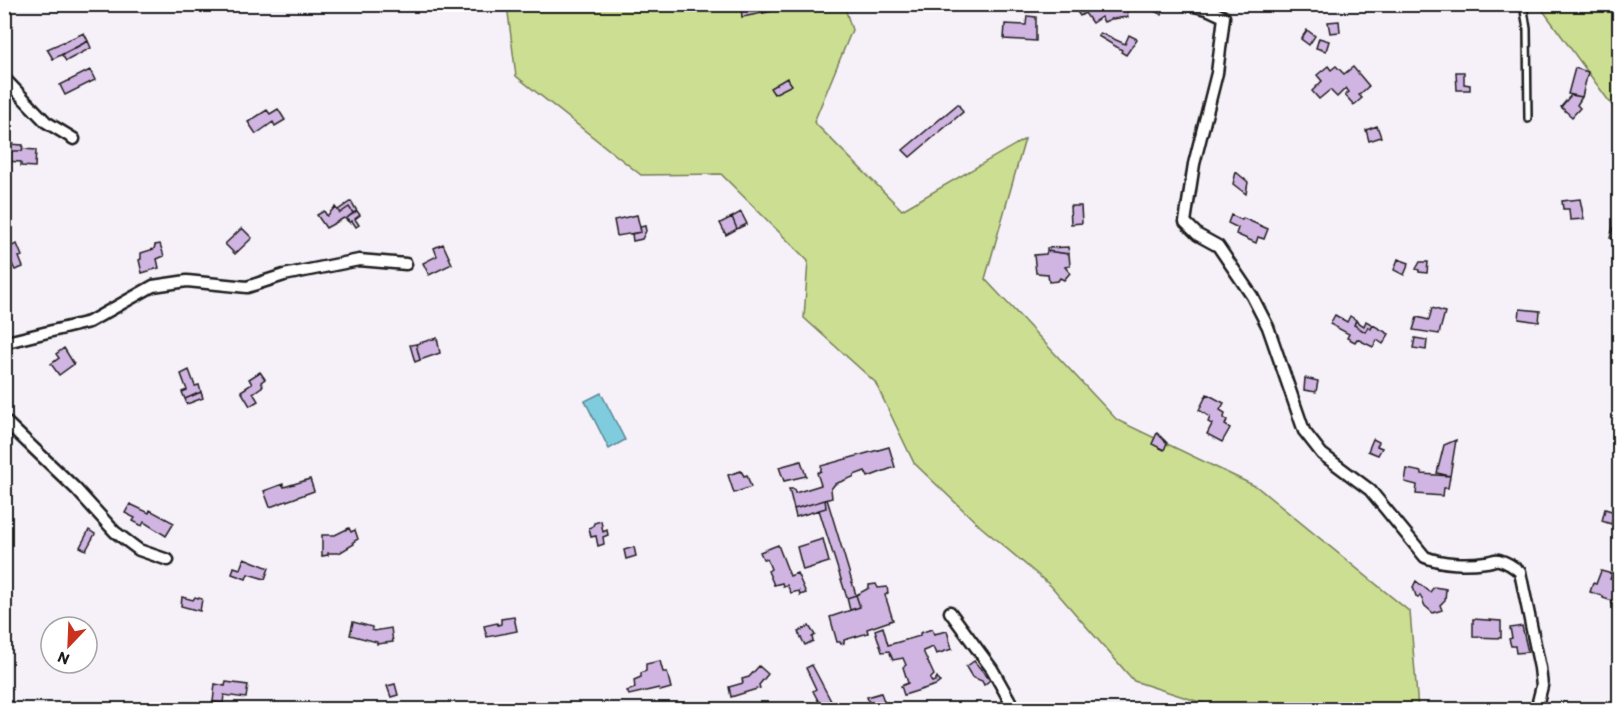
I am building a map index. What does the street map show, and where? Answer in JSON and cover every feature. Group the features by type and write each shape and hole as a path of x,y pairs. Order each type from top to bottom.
{"street":[{"path":"1185,4 1212,7 1224,17 1217,73 1194,165 1185,222 1198,235 1218,246 1252,296 1275,346 1304,431 1322,454 1370,490 1425,557 1435,561 1460,563 1497,559 1512,565 1520,572 1540,668 1542,686 1536,710"},
{"path":"4,78 46,122 74,139"},
{"path":"4,340 11,342 89,322 153,286 187,281 247,286 285,275 359,261 406,264"},
{"path":"4,420 76,489 115,532 139,550 168,560"},
{"path":"950,612 992,669 1015,710"}],"lane":[{"path":"1523,4 1527,29 1528,119"}],"green space":[{"path":"507,5 844,5 852,30 814,122 902,210 1025,139 985,279 1117,420 1257,487 1410,612 1418,709 1221,709 1134,681 1051,586 981,527 914,463 875,382 804,318 808,261 721,174 641,175 516,76"},
{"path":"1539,5 1619,5 1619,115"}],"water":[{"path":"601,393 625,440 609,449 585,401"}],"building":[{"path":"761,4 763,13 742,17 741,7"},
{"path":"761,4 780,4 781,9 763,13"},
{"path":"1074,4 1101,4 1103,8 1108,5 1111,9 1126,6 1128,17 1104,22 1101,17 1092,23 1085,13 1080,16"},
{"path":"1150,4 1164,4 1166,6 1162,15 1149,8"},
{"path":"1027,16 1036,17 1036,41 1004,39 1005,24 1026,25"},
{"path":"1339,21 1340,32 1330,33 1328,22"},
{"path":"1307,30 1315,36 1309,45 1301,39"},
{"path":"84,33 88,41 53,59 47,49"},
{"path":"1100,33 1125,44 1129,35 1137,39 1126,55 1121,52 1122,50 1098,36"},
{"path":"1319,38 1329,41 1326,51 1316,48"},
{"path":"88,41 91,48 66,61 62,55"},
{"path":"1328,66 1331,70 1336,66 1344,74 1353,67 1369,86 1359,95 1362,98 1354,105 1345,95 1349,92 1346,88 1337,97 1330,90 1319,99 1312,91 1322,81 1317,75"},
{"path":"1575,68 1588,72 1582,97 1568,94"},
{"path":"90,70 95,80 65,95 60,85"},
{"path":"1456,72 1464,72 1464,84 1470,85 1470,90 1457,90"},
{"path":"787,78 792,85 774,94 770,88"},
{"path":"1571,95 1582,97 1577,105 1580,108 1572,117 1561,107"},
{"path":"958,104 963,112 910,157 903,150"},
{"path":"278,109 285,120 275,126 273,122 256,134 248,122 267,110 270,114"},
{"path":"1377,126 1381,137 1369,141 1366,130"},
{"path":"8,144 23,145 22,151 11,151 6,154"},
{"path":"23,149 36,150 35,167 21,166 21,162 5,161 6,154"},
{"path":"1236,172 1248,182 1246,194 1233,184"},
{"path":"1580,199 1584,219 1570,220 1569,209 1563,209 1562,201"},
{"path":"351,201 357,211 353,213 349,207 340,213 338,210"},
{"path":"1070,206 1081,206 1082,223 1071,224"},
{"path":"335,207 340,213 349,207 353,213 347,218 350,223 344,218 326,228 317,215 324,211 327,216"},
{"path":"357,211 360,215 355,219 359,225 356,227 347,218"},
{"path":"741,212 747,224 737,229 732,217"},
{"path":"637,215 641,232 617,236 614,220"},
{"path":"1231,215 1268,229 1264,239 1258,237 1256,243 1236,234 1238,228 1228,223"},
{"path":"732,217 737,229 726,235 720,223"},
{"path":"1618,223 1620,224 1620,240 1610,238 1613,228 1617,229"},
{"path":"645,226 646,231 642,239 633,241 632,234 641,232 640,227"},
{"path":"242,228 252,238 235,254 225,244"},
{"path":"17,244 22,256 19,257 23,267 15,270 11,262 5,265 7,269 4,270 4,249"},
{"path":"160,244 164,256 157,259 159,268 142,273 139,260 141,253 154,249 155,245"},
{"path":"443,244 452,264 429,275 423,263 437,256 434,248"},
{"path":"1068,247 1069,254 1047,251 1047,248"},
{"path":"1047,251 1069,254 1070,266 1065,267 1070,273 1064,280 1060,278 1058,281 1049,282 1048,274 1036,273 1034,255 1046,254"},
{"path":"1398,259 1409,263 1404,275 1394,270"},
{"path":"1420,262 1428,262 1427,273 1416,269"},
{"path":"1432,308 1445,312 1439,334 1413,330 1417,317 1429,320"},
{"path":"1520,309 1540,311 1539,322 1519,319"},
{"path":"1335,315 1347,322 1350,316 1356,320 1354,325 1365,332 1373,325 1389,334 1383,344 1377,340 1373,347 1357,339 1355,342 1347,338 1349,334 1330,324"},
{"path":"1356,321 1364,326 1366,321 1373,325 1365,332 1354,325"},
{"path":"437,338 440,353 420,360 416,344"},
{"path":"1415,338 1427,340 1426,350 1413,348"},
{"path":"416,344 420,360 415,362 410,345"},
{"path":"64,348 74,364 59,375 51,364 59,358 56,354"},
{"path":"189,370 195,386 199,385 201,392 185,399 182,392 187,390 181,374"},
{"path":"260,372 265,379 261,382 263,386 253,393 258,401 250,406 241,391 252,384 249,379"},
{"path":"1305,378 1318,381 1316,392 1304,390"},
{"path":"201,392 203,398 187,404 185,399"},
{"path":"1207,394 1224,403 1220,410 1225,413 1224,418 1227,420 1225,425 1230,428 1222,442 1207,434 1212,424 1208,422 1210,417 1199,410"},
{"path":"1157,433 1167,443 1164,450 1152,444"},
{"path":"1373,439 1379,442 1377,446 1382,448 1378,455 1368,451"},
{"path":"1456,440 1450,476 1437,473 1444,445"},
{"path":"889,447 895,467 868,477 865,471 854,475 835,484 831,489 832,498 794,509 789,489 794,489 795,493 821,485 817,473 821,471 821,466"},
{"path":"801,461 806,476 784,481 779,467"},
{"path":"1407,469 1422,472 1422,474 1450,476 1448,488 1444,488 1443,496 1416,494 1417,485 1405,482"},
{"path":"741,471 744,476 747,475 751,487 734,493 728,475"},
{"path":"310,479 314,491 270,507 264,491 283,484 284,487"},
{"path":"827,499 856,595 847,598 819,510 826,508 825,500"},
{"path":"825,500 826,508 796,517 794,509"},
{"path":"130,504 149,513 150,510 174,523 166,536 144,522 142,526 133,521 135,518 125,513"},
{"path":"1605,509 1615,512 1611,524 1602,521"},
{"path":"601,521 603,532 607,530 608,535 603,537 604,544 598,546 596,536 591,537 589,528"},
{"path":"349,528 351,532 355,530 358,539 353,542 354,544 339,553 328,553 322,556 322,535 335,535"},
{"path":"89,530 95,534 86,550 80,547"},
{"path":"823,539 829,562 803,570 797,547"},
{"path":"778,545 790,576 797,573 806,593 800,595 799,591 791,593 787,585 783,586 782,583 774,585 768,571 771,569 767,559 763,559 760,552"},
{"path":"634,547 636,556 626,559 624,550"},
{"path":"244,558 269,568 265,579 248,574 246,579 232,574 234,567 240,569"},
{"path":"1601,571 1612,574 1610,579 1620,582 1620,606 1612,604 1612,601 1603,596 1590,592"},
{"path":"1416,581 1430,592 1434,587 1446,589 1445,600 1440,605 1442,610 1433,613 1425,606 1420,595 1418,598 1416,596 1413,587"},
{"path":"876,584 878,588 887,587 888,593 885,595 893,620 867,629 868,633 844,640 844,643 837,642 830,617 860,607 856,595 869,588 869,585"},
{"path":"856,595 860,607 850,610 847,598"},
{"path":"182,597 193,600 195,597 202,599 200,611 181,606"},
{"path":"514,617 517,631 487,637 484,626 497,623 498,625 501,624 501,619"},
{"path":"1473,619 1501,621 1501,638 1473,637"},
{"path":"353,622 372,627 374,631 391,628 393,642 377,644 377,642 350,635"},
{"path":"809,626 815,635 812,637 813,641 805,645 798,632"},
{"path":"1522,626 1528,652 1516,653 1515,646 1511,646 1509,639 1512,638 1510,628"},
{"path":"883,627 888,645 920,636 920,633 932,629 934,634 947,631 952,649 936,654 933,647 923,651 934,675 930,679 932,682 937,677 940,682 904,695 901,686 908,683 903,667 906,665 903,658 893,660 889,651 882,652 875,630"},
{"path":"660,661 663,672 667,672 671,688 660,691 659,688 629,695 627,691 635,688 634,680 646,671 646,664"},
{"path":"974,661 990,680 984,685 982,681 972,677 966,667"},
{"path":"812,665 831,701 821,706 813,691 816,689 806,668"},
{"path":"759,666 768,674 759,685 760,688 731,697 729,687 743,683 742,679 749,677"},
{"path":"226,682 248,685 246,698 224,695 223,703 213,702 215,684 225,686"},
{"path":"395,684 398,695 391,697 387,686"},
{"path":"881,693 886,706 881,710 871,710 867,697"}]}
